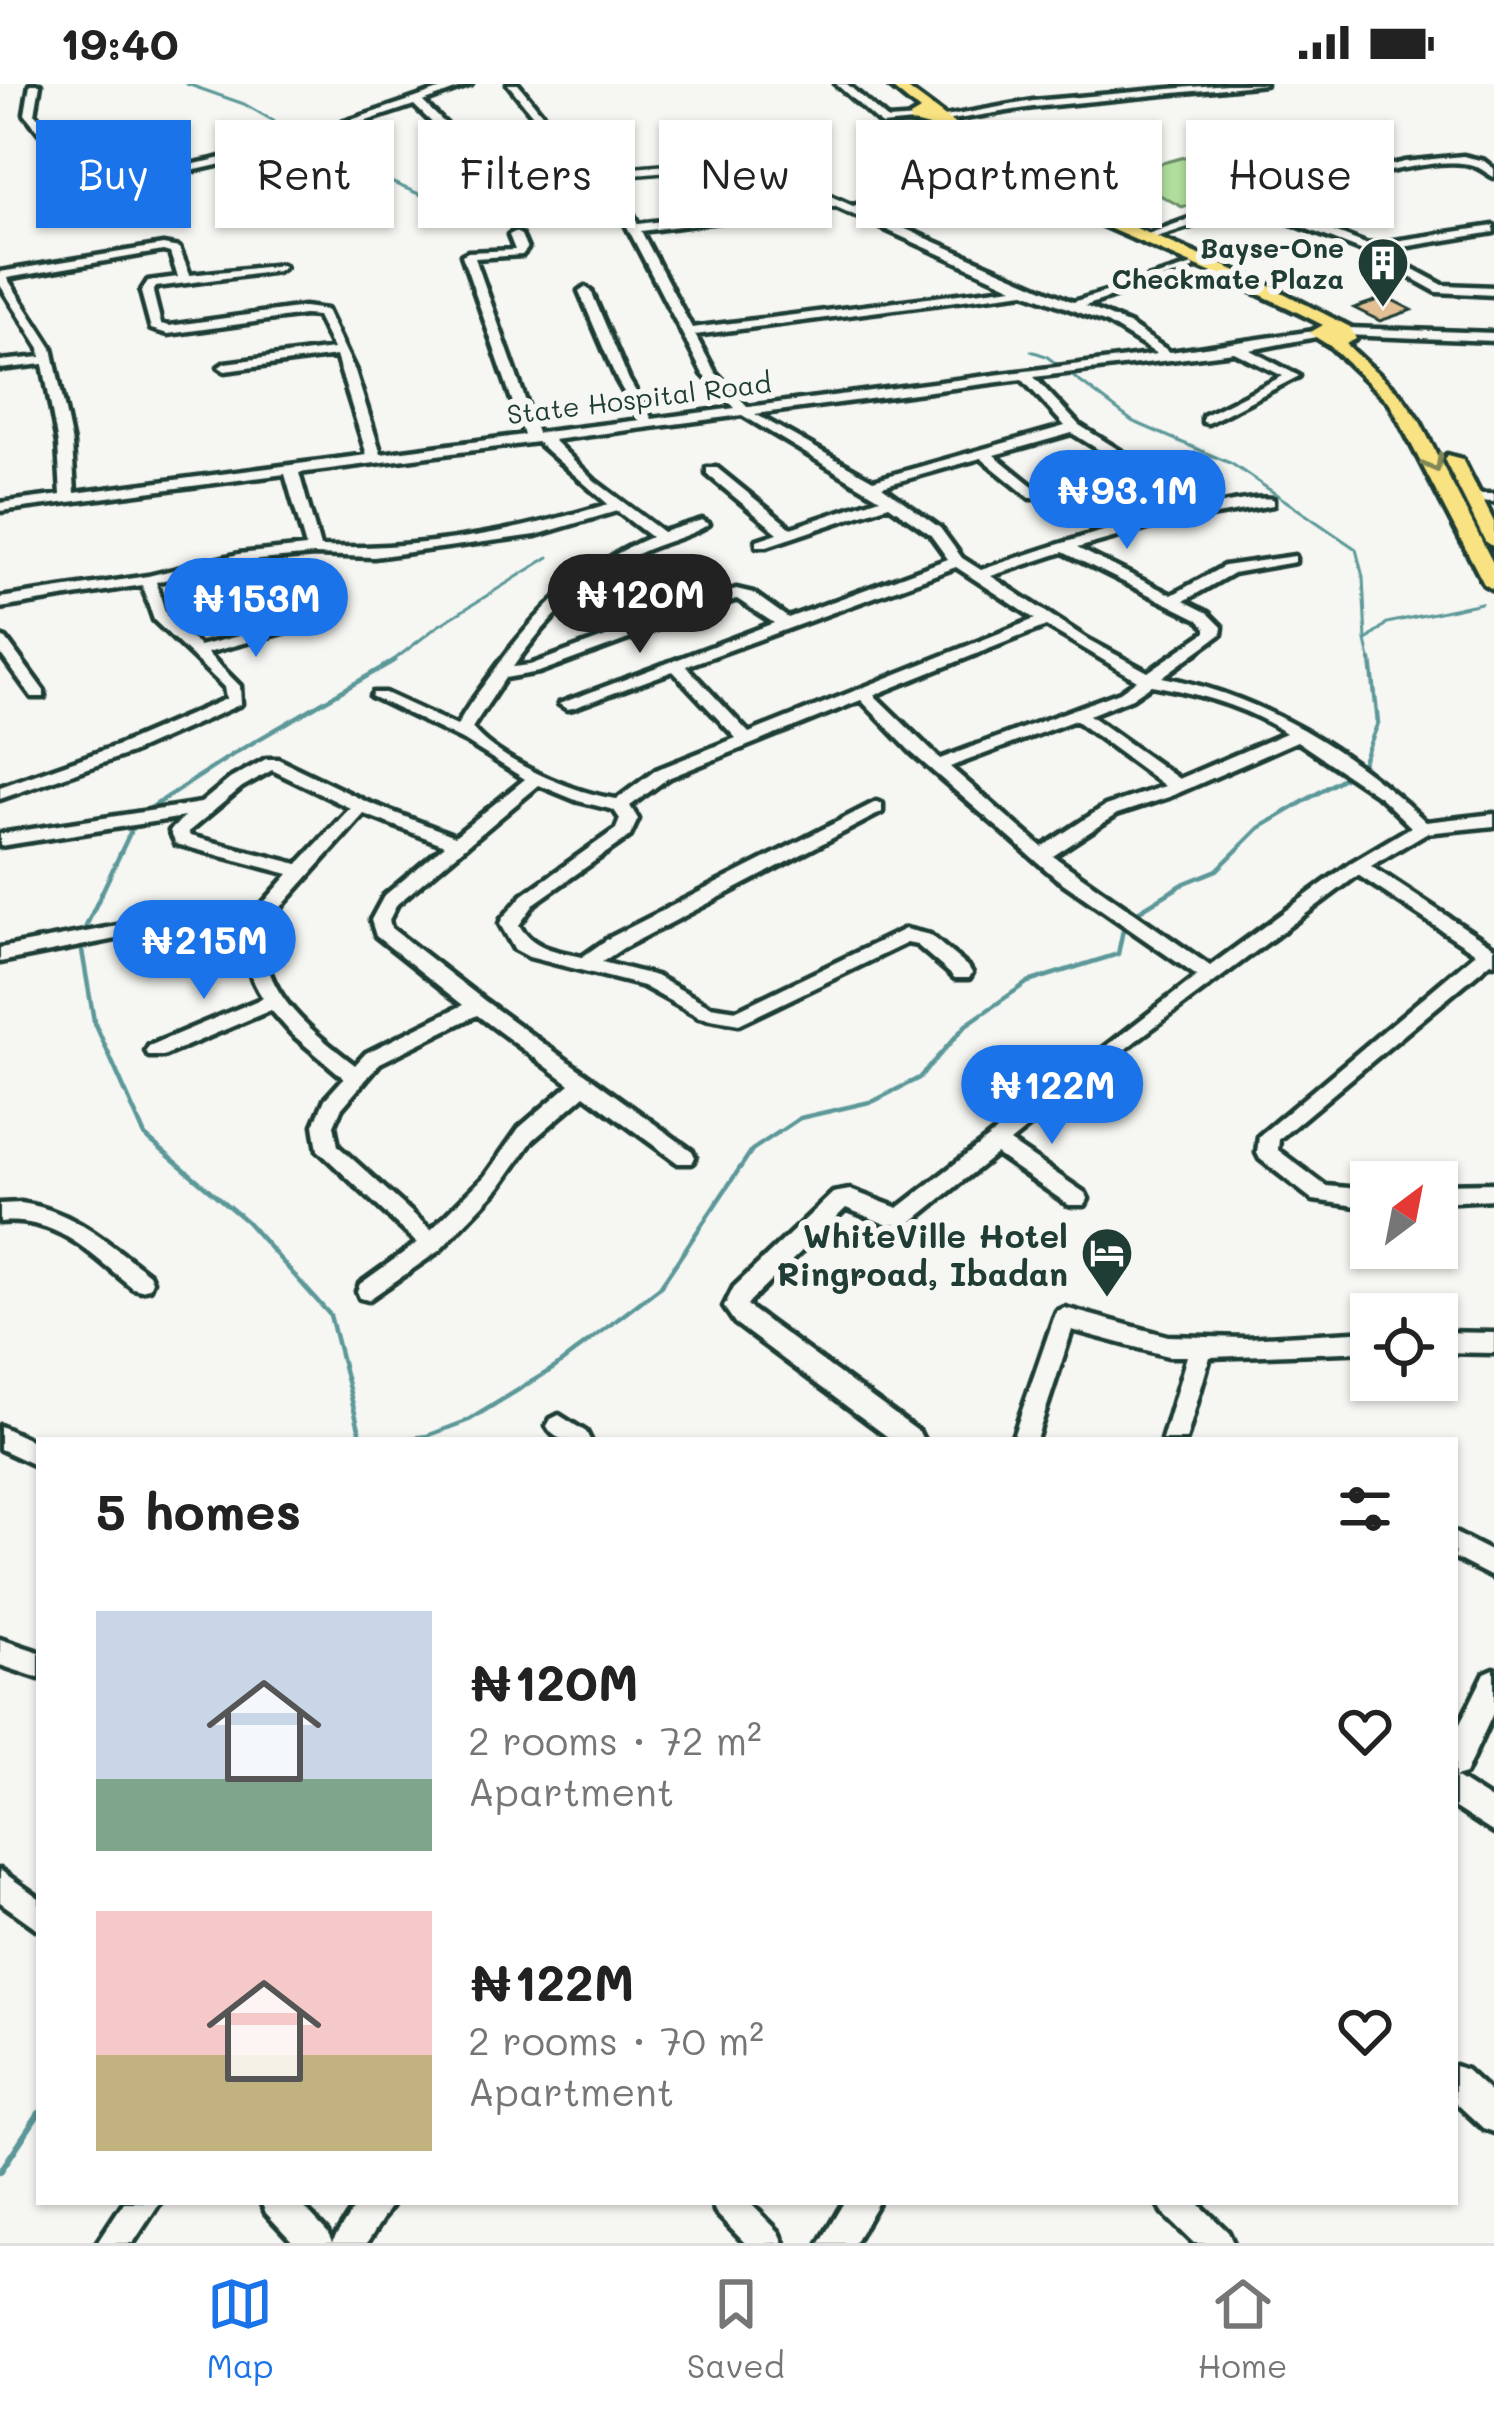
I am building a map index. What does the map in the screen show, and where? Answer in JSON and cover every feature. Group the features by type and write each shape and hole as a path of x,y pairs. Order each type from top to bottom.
{"main road":[{"path":"878,84 1035,190 1255,284 1334,335 1397,382 1426,416 1494,541"},
{"path":"893,84 935,120"},
{"path":"1099,228 1268,300 1334,335 1411,422 1494,584"}],"street":[{"path":"35,84 30,114 39,125 87,172 121,177 176,170 418,103 466,84"},
{"path":"514,84 543,120"},
{"path":"841,84 886,123 1033,104 1260,84"},
{"path":"418,103 435,120"},
{"path":"635,170 772,159 817,193 856,208"},
{"path":"1394,170 1430,161 1471,160 1494,174"},
{"path":"838,202 635,228 709,374 764,427 871,485 935,531 957,561 1046,620 1150,680 1233,701 1279,721 1367,779 1422,827"},
{"path":"1140,238 1186,224"},
{"path":"900,228 1138,334 1166,356"},
{"path":"1312,228 1448,292 1494,290"},
{"path":"1367,250 1494,229"},
{"path":"515,235 521,249 518,253 468,256 531,436 546,440 658,536"},
{"path":"68,499 65,444 50,360 20,320 0,276 163,248 175,250 185,279"},
{"path":"278,267 149,286 158,328 317,311 327,318 341,352 375,458"},
{"path":"1077,305 1189,267"},
{"path":"687,332 1029,288"},
{"path":"585,291 623,380 647,422"},
{"name":"State Hospital Road","path":"0,507 1334,335 1494,337"},
{"path":"1208,419 1293,376 1235,347"},
{"path":"225,367 341,352"},
{"path":"0,365 50,360"},
{"path":"1023,374 1074,428 1130,464"},
{"path":"871,485 1074,428"},
{"path":"984,454 1035,495"},
{"path":"291,470 314,551"},
{"path":"712,471 789,534"},
{"path":"1474,498 1494,498"},
{"path":"762,543 890,500"},
{"path":"980,575 1098,533 1184,513 1268,502"},
{"path":"1,607 239,558 314,551 374,553 536,531 618,506"},
{"path":"466,737 464,728 470,716 556,600 584,577 658,536 702,524"},
{"path":"937,766 1126,695 1213,634 1211,623 1063,547"},
{"path":"1173,601 1229,569 1290,559"},
{"path":"567,704 957,561"},
{"path":"0,793 236,701 237,692 159,617 148,580"},
{"path":"500,674 533,669 736,594 748,596 786,624"},
{"path":"380,697 538,777 596,802 620,805 671,769 1046,620"},
{"path":"193,652 305,624"},
{"path":"0,642 38,694"},
{"path":"677,666 746,738"},
{"path":"863,693 1040,856 1211,976"},
{"path":"1077,714 1178,786"},
{"path":"1040,856 1111,810 1297,735"},
{"path":"300,871 182,840 179,831 204,808 272,763 361,806 456,843"},
{"path":"538,777 390,900 380,920 383,931 685,1157"},
{"path":"620,805 629,819 624,832 529,899 509,924 521,944 583,966 649,981 723,1018 739,1017 905,935 923,940 962,974"},
{"path":"354,1076 275,1001 260,979 253,940 256,923 361,806"},
{"path":"0,840 204,808"},
{"path":"583,966 616,943 876,808"},
{"path":"906,1437 735,1307 752,1283 830,1206 852,1197 896,1219 1358,866 1422,827 1494,820"},
{"path":"1350,1197 1322,1194 1267,1153 1269,1136 1492,954 1358,866"},
{"path":"0,955 171,922 256,923"},
{"path":"156,1051 275,1001"},
{"path":"432,1244 328,1150 324,1125 332,1105 374,1058 478,1006"},
{"path":"368,1291 432,1244 492,1181 526,1134 585,1083"},
{"path":"994,1142 1077,1198"},
{"path":"1458,1192 1494,1191"},
{"path":"0,1213 37,1211 59,1218 141,1281"},
{"path":"1025,1437 1065,1318 1122,1336 1201,1348 1350,1342"},
{"path":"1458,1342 1494,1343"},
{"path":"1175,1437 1201,1348"},
{"path":"0,1437 36,1455"},
{"path":"1458,1548 1494,1566"},
{"path":"0,1652 36,1663"},
{"path":"1458,1759 1494,1682"},
{"path":"1458,1793 1494,1820"},
{"path":"0,1884 36,1914"},
{"path":"1458,2083 1494,2117"},
{"path":"113,2243 142,2205"},
{"path":"280,2205 316,2243"},
{"path":"347,2243 375,2205"},
{"path":"730,2205 768,2243"},
{"path":"836,2243 860,2205"},
{"path":"1177,2205 1217,2243"}],"green space":[{"path":"1186,157 1186,206 1162,196 1162,163"}],"building":[{"name":"Bayse-One Checkmate Plaza","path":"1386,297 1412,310 1380,321 1354,308"}],"waterway":[{"path":"187,84 244,104 353,166 418,194"},
{"path":"1031,351 1046,356 1132,421 1232,464 1356,549 1363,577 1366,640"},
{"path":"390,663 438,626 549,557"},
{"path":"1371,663 1366,641 1387,623 1481,603"},
{"path":"390,663 395,660"},
{"path":"1360,769 1378,723 1371,660"},
{"path":"143,813 390,663"},
{"path":"420,1437 469,1420 554,1368 660,1287 752,1150 800,1118 874,1101 919,1078 966,1025 1028,982 1118,954 1125,920 1185,883 1217,870 1259,828 1350,774"},
{"path":"136,820 80,939 94,1021 145,1136 246,1221 330,1315 361,1437"},
{"path":"0,2172 36,2118"}],"place":[{"name":"Bayse-One Checkmate Plaza","path":"1383,309"},
{"name":"WhiteVille Hotel Ringroad, Ibadan","path":"1107,1299"}]}
